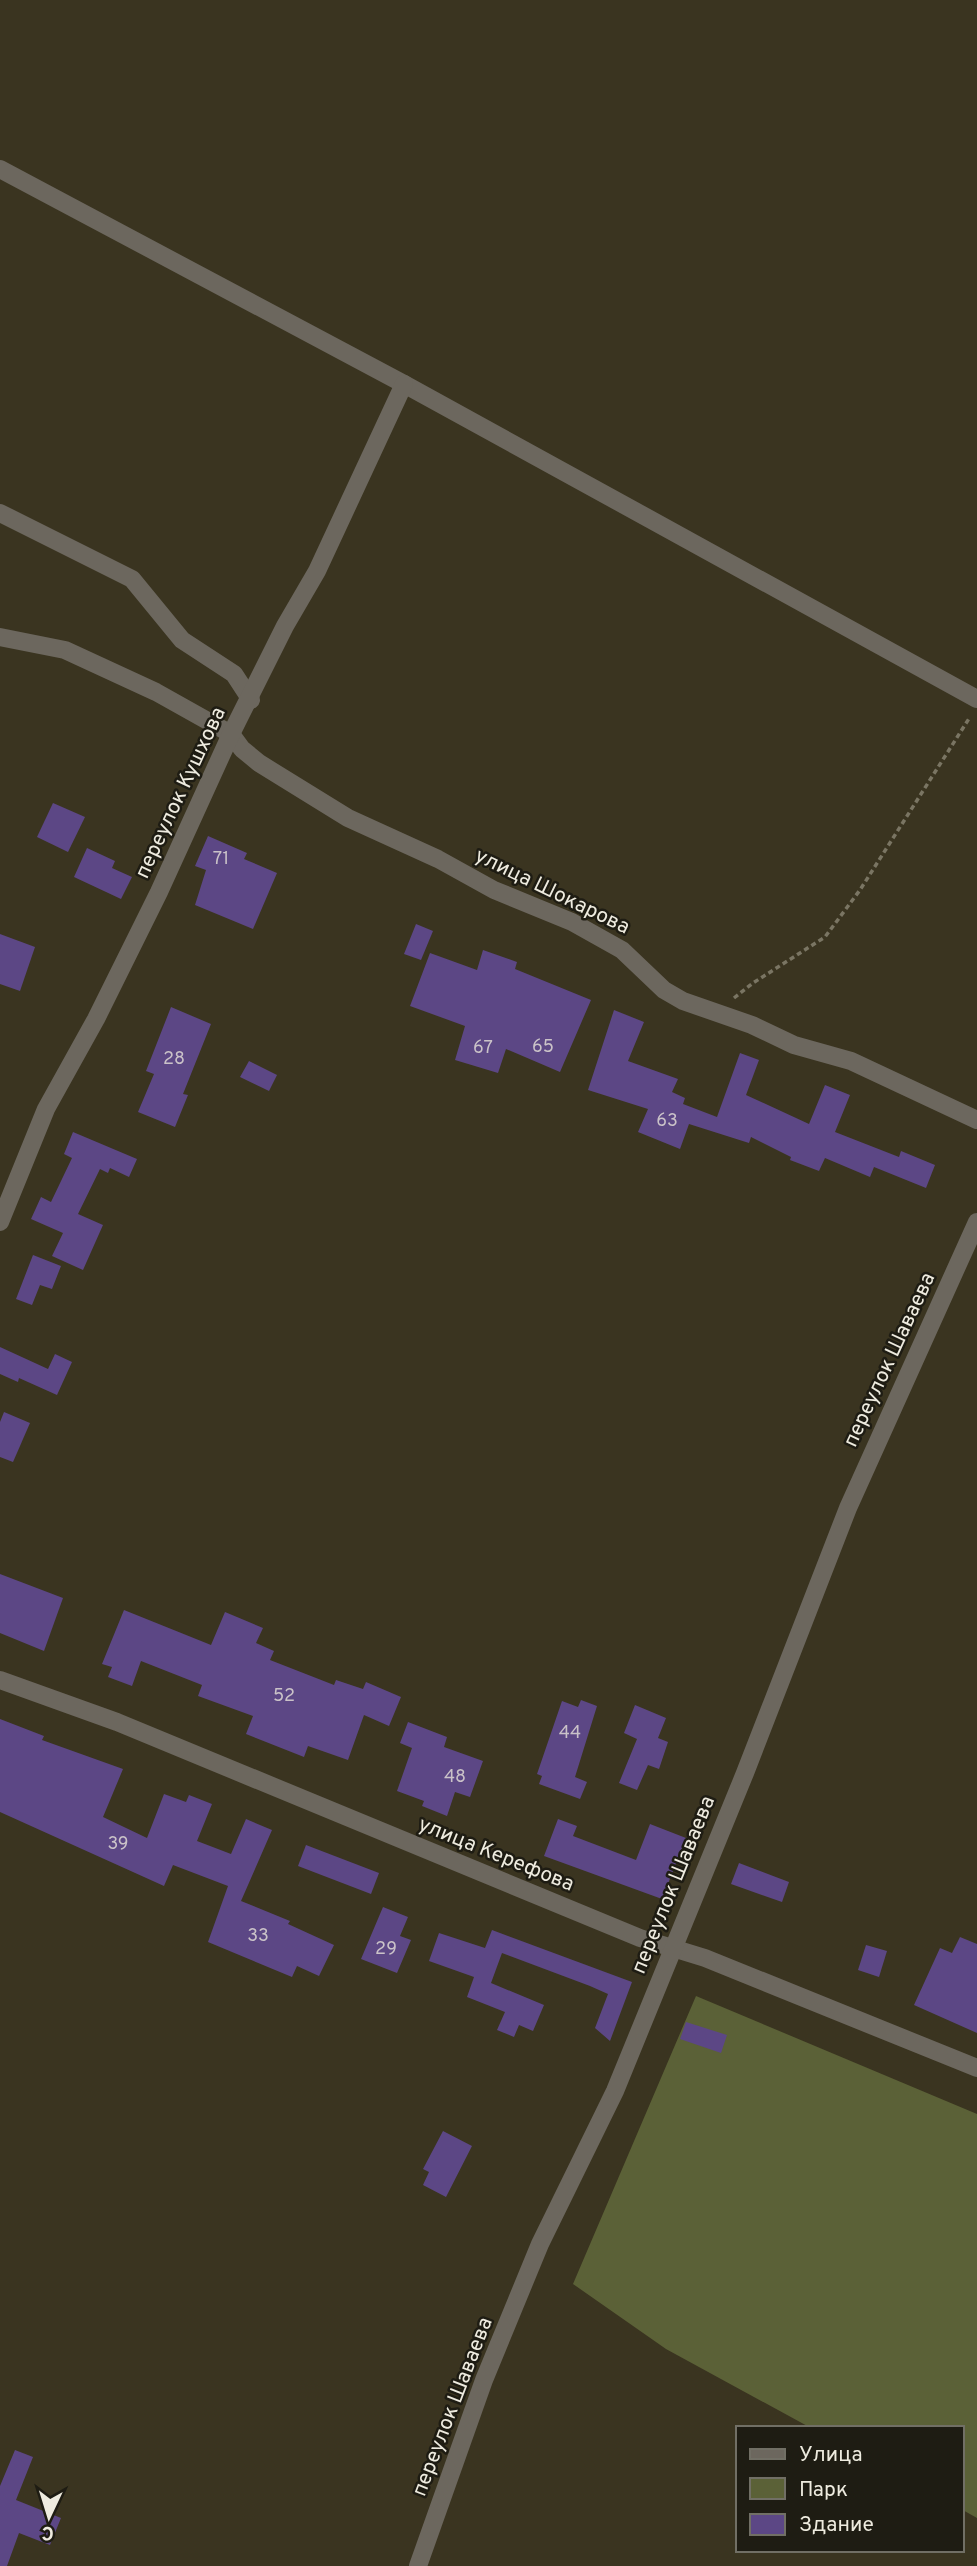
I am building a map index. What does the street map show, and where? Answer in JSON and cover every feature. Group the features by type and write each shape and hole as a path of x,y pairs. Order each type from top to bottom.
{"street":[{"path":"0,169 404,384 977,699"},
{"name":"переулок Кушхова","path":"0,1222 46,1110 96,1019 159,892 232,734 285,626 329,546 404,384"},
{"path":"0,513 132,579 182,640 234,674 251,700"},
{"path":"0,636 65,650 103,666 232,734"},
{"name":"улица Шокарова","path":"232,734 242,749 259,763 348,818 438,859 494,890 572,922 622,950 664,990 683,1001 794,1045 850,1060 977,1120"},
{"name":"переулок Шаваева","path":"418,2566 484,2380 540,2244 615,2091 745,1773 848,1508 977,1222"},
{"name":"улица Керефова","path":"0,1680 117,1722 640,1938 863,2020 977,2068"}],"path":[{"path":"716,1013 753,982 825,937 860,890 977,707"}],"green space":[{"path":"696,1996 977,2114 977,2518 963,2510 963,2426 807,2426 666,2349 573,2284"}],"building":[{"path":"53,803 85,817 68,852 37,837"},
{"path":"208,836 247,853 244,859 277,873 253,929 195,905 206,870 195,866"},
{"path":"87,848 115,861 112,868 132,877 121,899 74,877"},
{"path":"416,924 433,931 421,960 404,954"},
{"path":"0,934 35,947 20,991 0,984"},
{"path":"483,950 517,962 515,969 591,1000 560,1072 506,1049 498,1073 455,1060 465,1026 410,1006 430,953 477,970"},
{"path":"171,1007 211,1024 183,1094 188,1095 175,1127 138,1112 154,1074 146,1071"},
{"path":"614,1010 644,1022 628,1061 678,1079 672,1092 685,1098 683,1104 717,1117 740,1053 759,1060 746,1095 809,1124 825,1085 850,1095 835,1132 899,1157 901,1151 935,1165 926,1188 874,1167 870,1177 825,1158 819,1171 790,1160 791,1157 751,1137 749,1143 689,1124 680,1149 638,1132 648,1109 588,1090"},
{"path":"249,1061 277,1075 269,1091 240,1077"},
{"path":"73,1132 137,1159 129,1177 110,1168 108,1173 100,1169 78,1214 103,1225 83,1270 52,1256 63,1233 31,1219 41,1197 51,1202 72,1158 64,1154"},
{"path":"33,1255 61,1266 52,1289 40,1285 32,1305 16,1299"},
{"path":"0,1347 48,1369 55,1354 72,1362 57,1395 19,1378 18,1382 0,1374"},
{"path":"4,1412 30,1423 13,1462 0,1457 0,1422"},
{"path":"0,1574 63,1598 44,1651 0,1633"},
{"path":"124,1610 211,1645 225,1612 263,1628 256,1643 274,1651 270,1660 334,1685 336,1680 363,1689 366,1682 401,1697 389,1726 364,1715 348,1760 308,1746 304,1757 246,1734 253,1716 198,1696 202,1685 141,1661 132,1686 108,1677 112,1667 102,1664"},
{"path":"581,1700 597,1706 575,1777 587,1782 580,1799 539,1784 542,1776 537,1774 562,1701 578,1707"},
{"path":"635,1705 666,1718 658,1738 668,1742 659,1769 648,1765 637,1790 619,1783 637,1739 624,1733"},
{"path":"0,1719 44,1736 42,1740 123,1769 103,1817 147,1838 164,1794 186,1802 189,1795 212,1804 197,1841 231,1854 246,1819 272,1830 241,1901 290,1921 288,1924 334,1945 319,1976 297,1966 292,1977 208,1942 228,1886 173,1865 164,1886 0,1812"},
{"path":"408,1722 447,1737 444,1747 483,1761 470,1797 455,1792 447,1816 422,1806 424,1801 397,1791 412,1748 400,1743"},
{"path":"558,1819 577,1826 573,1836 636,1860 650,1824 686,1838 662,1899 544,1856"},
{"path":"306,1845 379,1873 371,1894 298,1866"},
{"path":"739,1863 789,1882 782,1902 731,1884"},
{"path":"383,1907 408,1917 400,1936 411,1940 397,1973 361,1959"},
{"path":"492,1930 632,1982 610,2041 595,2028 608,1994 590,1986 502,1953 491,1983 544,2005 533,2031 519,2025 514,2037 497,2030 505,2012 467,1997 474,1977 429,1961 439,1933 485,1948"},
{"path":"960,1937 977,1944 977,2033 914,2005 940,1948 952,1953"},
{"path":"866,1945 887,1951 879,1977 858,1970"},
{"path":"686,2022 727,2035 721,2053 680,2039"},
{"path":"443,2131 472,2146 446,2197 423,2185 429,2172 423,2169"},
{"path":"15,2450 33,2457 16,2500 61,2518 50,2545 19,2533 7,2566 0,2566 0,2486"}]}
